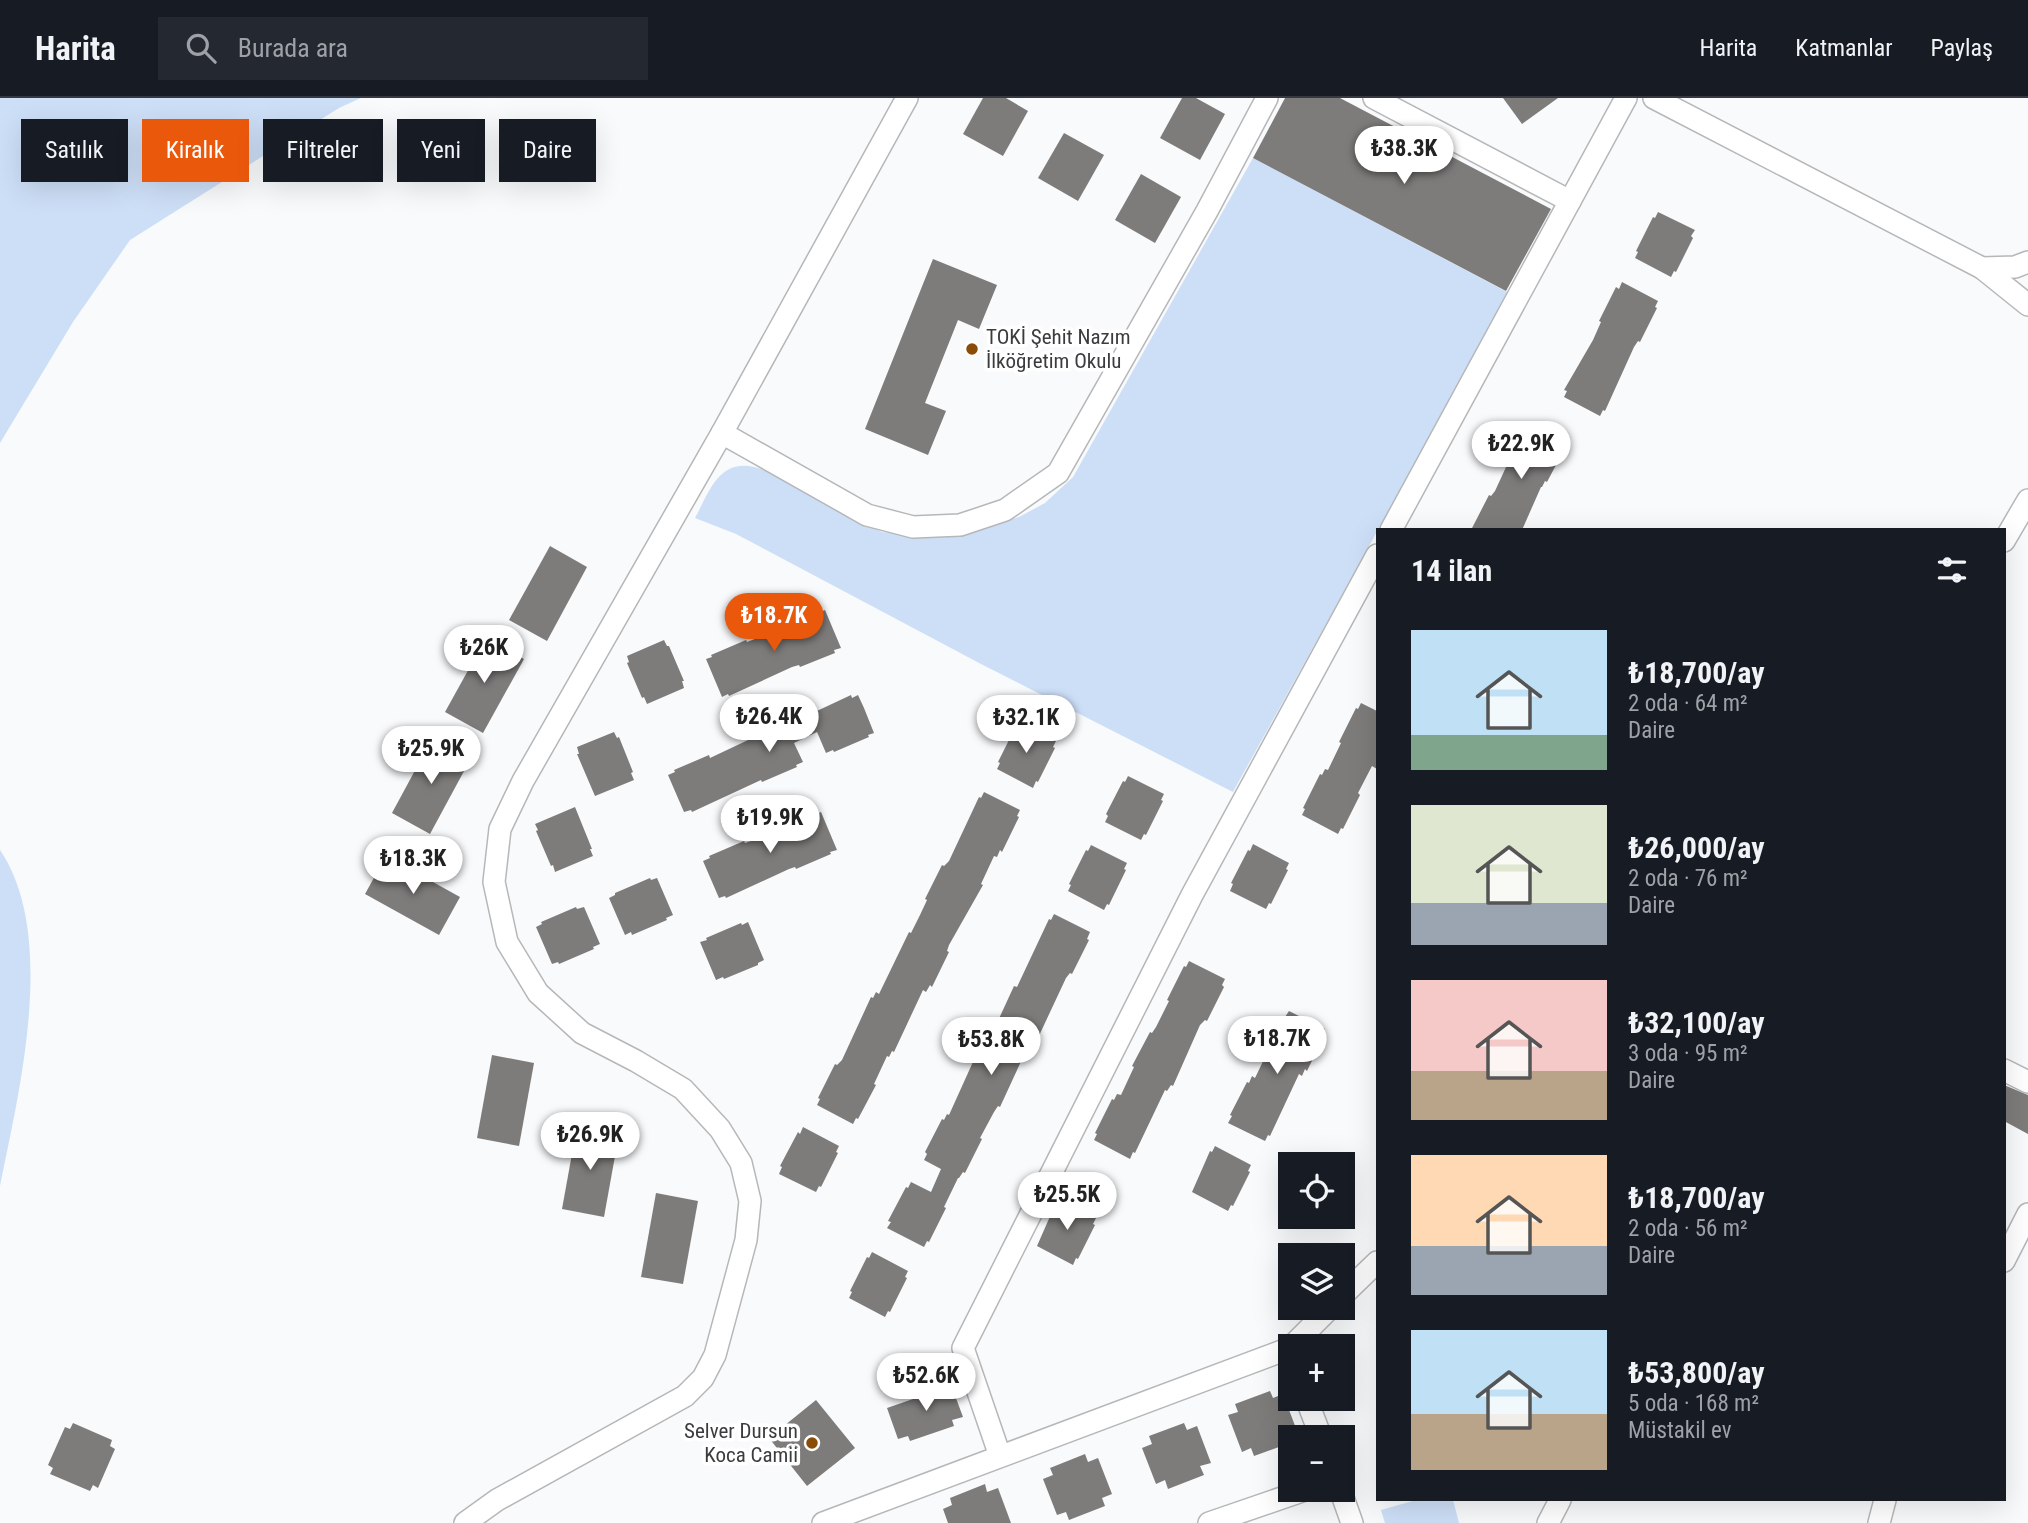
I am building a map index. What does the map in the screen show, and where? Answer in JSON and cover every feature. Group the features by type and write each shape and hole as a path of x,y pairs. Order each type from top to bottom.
{"street":[{"path":"465,1523 497,1500 685,1396 703,1378 715,1355 746,1240 750,1201 741,1163 720,1129 682,1089 636,1061 582,1034 538,993 507,942 494,882 500,829 523,781 722,433 907,98"},
{"path":"722,433 867,515 913,527 960,525 1005,510 1058,473 1207,211 1267,98"},
{"path":"1374,98 1570,201"},
{"path":"1392,528 1626,98"},
{"path":"1654,98 1982,268 2028,305"},
{"path":"1982,268 2015,267 2028,262"},
{"path":"2006,538 2028,500"},
{"path":"1000,1456 963,1348 1192,895 1376,557"},
{"path":"2006,1071 2028,1082"},
{"path":"2006,1257 2028,1214"},
{"path":"1355,1283 1376,1263"},
{"path":"1305,1334 1318,1320"},
{"path":"823,1523 1278,1353"},
{"path":"1209,1523 1278,1499"},
{"path":"1548,1523 1559,1501"},
{"path":"1879,1523 1885,1501"},
{"path":"1345,1502 1352,1523"}],"shaded area":[{"path":"0,98 361,98 322,119 263,119 263,156 249,165 249,119 142,119 142,182 222,182 130,240 73,322 0,443"},
{"path":"1253,158 1509,293 1379,528 1376,528 1376,533 1233,792 981,664 736,534 695,518 720,476 738,466 765,470 882,532 903,534 969,531 1019,517 1045,503 1073,477"},
{"path":"0,850 17,885 27,925 30,969 24,1061 0,1186"},
{"path":"1412,1501 1453,1501 1459,1523 1385,1523 1381,1510"}],"building":[{"path":"983,98 1006,98 1028,111 1003,156 963,134"},
{"path":"1182,98 1196,98 1225,114 1200,160 1160,138"},
{"path":"1285,98 1340,98 1551,209 1506,291 1253,158"},
{"path":"1503,98 1558,98 1522,124"},
{"path":"1064,133 1104,155 1078,201 1038,178"},
{"path":"1141,174 1181,197 1155,243 1115,220"},
{"path":"1658,212 1695,230 1676,272 1674,271 1671,277 1635,258 1653,217 1655,218"},
{"path":"933,259 997,285 979,329 958,320 925,403 946,411 928,455 865,429"},
{"path":"1622,282 1658,301 1655,307 1657,308 1640,342 1634,347 1605,411 1603,410 1600,416 1564,397 1567,391 1564,390 1593,340 1616,287 1619,289"},
{"path":"1530,423 1566,441 1563,447 1565,448 1547,482 1541,487 1523,528 1472,528 1489,495 1495,491 1524,428"},
{"path":"550,546 587,567 547,641 509,620"},
{"path":"825,610 841,648 834,650 835,653 800,667 792,667 722,697 706,659 746,640 747,642 817,611 818,613"},
{"path":"486,638 524,659 483,733 445,712"},
{"path":"664,640 684,681 684,688 647,704 627,663 627,656"},
{"path":"851,695 852,698 858,695 864,708 874,733 868,735 869,737 826,753 817,732 794,743 803,762 796,765 797,767 762,782 761,780 692,812 684,812 668,775 675,772 674,770 709,755 710,758 780,725 781,728"},
{"path":"1361,703 1376,710 1376,768 1372,766 1343,829 1341,828 1338,834 1302,815 1305,809 1303,808 1320,774 1322,775 1325,769 1328,770 1341,743 1339,742 1356,708 1358,709"},
{"path":"1020,723 1056,741 1053,747 1055,748 1033,788 997,769 1015,728 1017,729"},
{"path":"614,732 617,738 619,737 634,780 595,796 577,754 577,747"},
{"path":"432,739 470,760 430,834 392,813"},
{"path":"1128,776 1164,794 1146,835 1144,834 1141,840 1105,822 1108,816 1106,814"},
{"path":"984,792 1020,810 1017,816 1019,817 1002,852 1000,850 997,857 994,856 981,884 983,885 949,945 949,952 932,987 930,985 926,992 923,990 894,1052 887,1056 874,1084 876,1085 853,1124 817,1105 820,1099 818,1098 835,1064 842,1060 871,997 873,998 876,992 879,994 920,915 942,865 949,861 979,797 981,798"},
{"path":"575,807 593,856 555,872 535,824"},
{"path":"821,812 837,850 726,898 719,898 703,861 744,841 751,841"},
{"path":"1253,844 1289,863 1271,904 1269,903 1266,909 1230,891 1233,884 1231,883"},
{"path":"1091,845 1127,863 1109,905 1107,904 1104,910 1068,891 1086,850 1088,851"},
{"path":"386,856 460,897 439,935 365,894"},
{"path":"650,878 657,878 673,915 632,935 631,932 625,935 609,898"},
{"path":"576,907 584,907 600,944 559,964 552,964 536,927 542,924 541,922"},
{"path":"1054,914 1090,932 1087,939 1089,940 1072,974 1066,978 1037,1040 1035,1039 1032,1045 1029,1044 1000,1107 994,1112 980,1138 982,1139 965,1173 958,1178 944,1207 946,1208 924,1247 887,1228 891,1222 888,1221 911,1182 931,1192 941,1169 924,1160 927,1154 925,1152 942,1119 949,1115 977,1053 979,1054 982,1048 985,1049 1014,986 1017,987 1049,919 1051,920"},
{"path":"748,922 764,960 758,965 716,980 700,942"},
{"path":"1189,961 1225,979 1222,985 1224,987 1207,1021 1200,1025 1173,1086 1165,1090 1130,1159 1094,1140 1097,1134 1095,1133 1112,1099 1114,1100 1117,1094 1121,1095 1134,1067 1132,1066 1150,1032 1156,1027 1184,966 1186,967"},
{"path":"1289,1011 1325,1029 1322,1035 1324,1036 1307,1071 1305,1069 1302,1076 1299,1074 1270,1136 1268,1135 1265,1141 1228,1123 1247,1082 1249,1083 1252,1076 1255,1078 1268,1051 1266,1050"},
{"path":"492,1055 534,1063 519,1146 477,1138"},
{"path":"2006,1086 2028,1095 2028,1134 2006,1122"},
{"path":"577,1126 619,1134 604,1217 562,1209"},
{"path":"803,1127 839,1146 821,1187 819,1186 816,1192 779,1174 782,1167 780,1166"},
{"path":"1215,1146 1251,1165 1233,1206 1231,1205 1228,1211 1192,1192 1210,1151 1212,1152"},
{"path":"656,1193 698,1201 683,1284 641,1277"},
{"path":"1060,1200 1096,1218 1093,1224 1095,1225 1073,1265 1037,1246 1055,1205 1057,1206"},
{"path":"872,1252 908,1271 890,1312 888,1311 885,1317 849,1298 867,1257 869,1258"},
{"path":"950,1382 963,1417 952,1420 954,1426 910,1441 908,1436 898,1439 887,1408"},
{"path":"1270,1391 1273,1398 1278,1396 1278,1411 1289,1411 1295,1425 1278,1425 1278,1447 1254,1456 1251,1448 1242,1452 1228,1415 1238,1412 1235,1404"},
{"name":"Selver Dursun Koca Camii","path":"816,1400 855,1448 807,1486 769,1438"},
{"path":"73,1423 112,1440 110,1446 115,1449 98,1488 93,1485 90,1491 50,1474 53,1468 48,1465 65,1427 70,1429"},
{"path":"1184,1423 1187,1430 1197,1426 1211,1463 1200,1466 1204,1475 1168,1489 1165,1480 1156,1484 1142,1448 1152,1444 1149,1436"},
{"path":"1085,1454 1088,1462 1098,1458 1112,1494 1102,1498 1105,1506 1069,1520 1066,1512 1057,1515 1043,1479 1053,1475 1050,1468"},
{"path":"985,1484 987,1492 998,1488 1011,1523 948,1523 943,1509 952,1505 950,1498"}],"place":[{"name":"TOKİ Şehit Nazım İlköğretim Okulu","path":"972,349"},
{"name":"Selver Dursun Koca Camii","path":"812,1443"}]}
